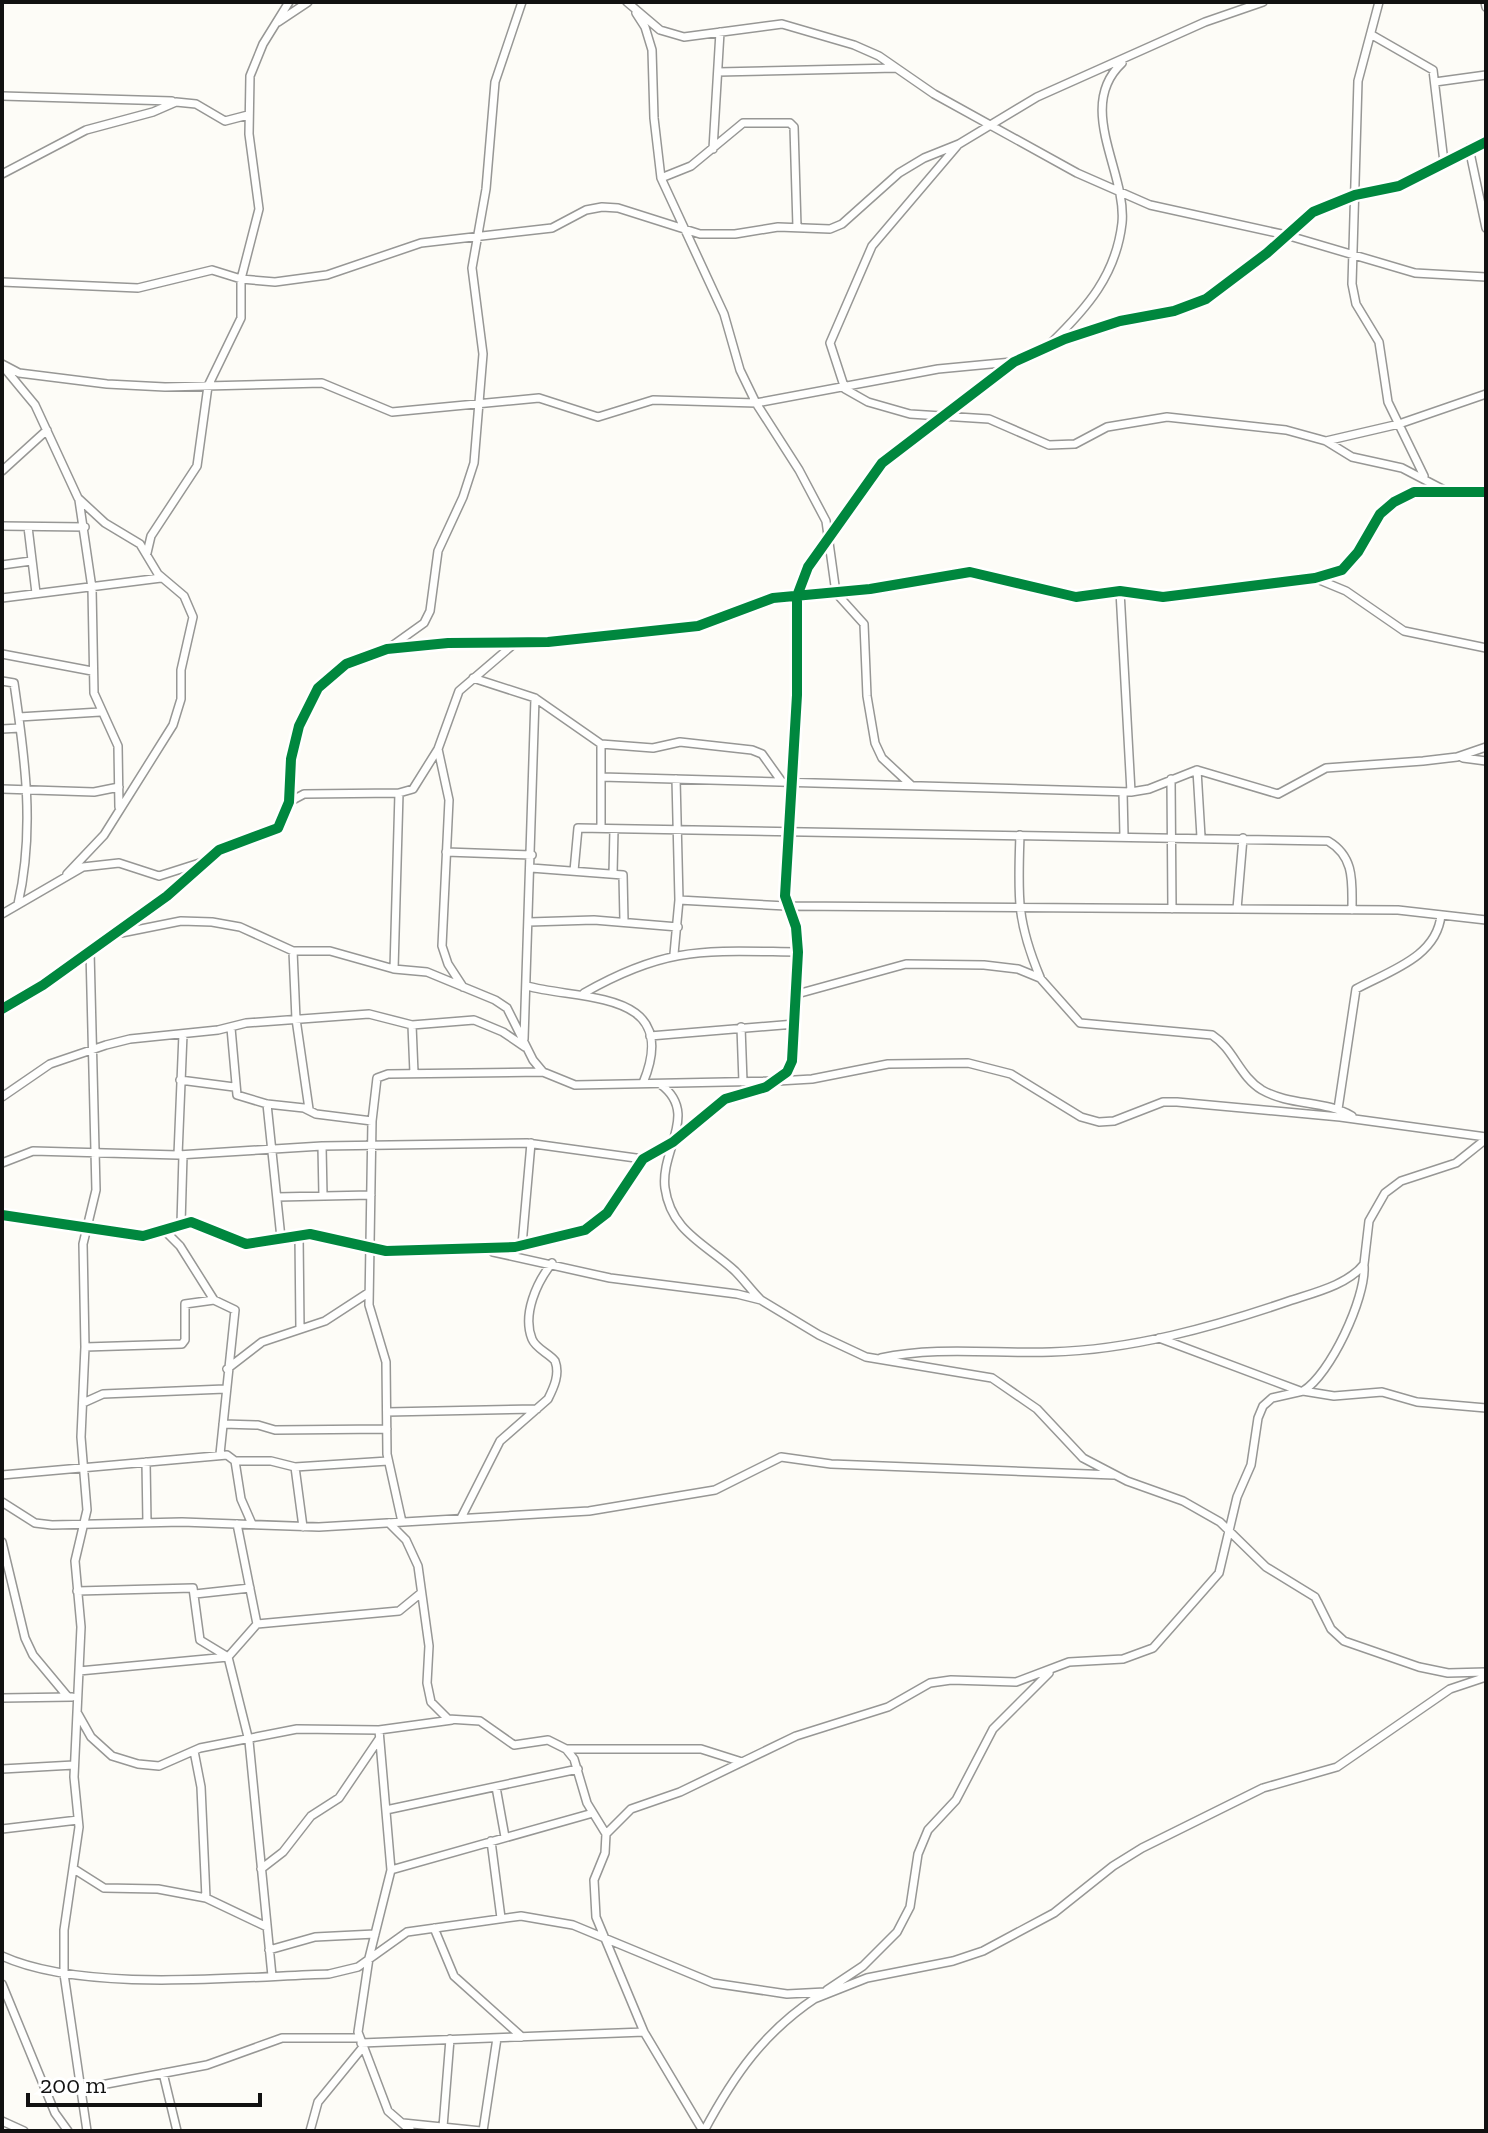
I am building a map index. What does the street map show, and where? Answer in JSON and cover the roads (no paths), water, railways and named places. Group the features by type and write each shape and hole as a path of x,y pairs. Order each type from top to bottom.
{"street":[{"path":"147,553 151,536 197,466 208,386 238,327 241,279 259,209 248,115 250,76 255,59 289,2"},
{"path":"277,23 308,2"},
{"path":"387,649 424,623 430,611 438,551 463,497 474,463 476,404 483,354 473,294 477,235 486,189 495,82 522,2"},
{"path":"2,282 138,288 212,270 241,279 275,282 327,275 421,243 552,228 586,210 602,207 618,208 684,232 735,234 797,227 820,230 842,224 899,173 924,158 959,144 1037,97 1205,22 1263,2"},
{"path":"1379,2 1358,81 1351,254 1356,304 1379,342 1388,402 1428,482"},
{"path":"628,3 660,30 673,34 695,36 782,24 854,45 898,68 934,94 1117,194 1150,205 1286,235 1415,273 1486,277"},
{"path":"628,3 645,27 652,50 661,178 724,314 740,370 756,403 819,504 826,521 836,593 864,624 867,696 875,743 882,758 911,785"},
{"path":"713,149 720,32"},
{"path":"1372,35 1429,64 1435,82 1444,162"},
{"path":"1047,347 1094,298 1109,272 1122,219 1103,102 1108,79 1127,59"},
{"path":"718,72 898,68"},
{"path":"1435,82 1486,75"},
{"path":"2,96 196,104 225,121 248,115"},
{"path":"2,174 86,130 153,112 176,102"},
{"path":"661,178 691,166 743,123 792,124 797,227"},
{"path":"2,1215 129,1236 166,1232 181,1224 199,1223 246,1244 299,1235 319,1235 370,1249 411,1252 522,1245 569,1235 597,1222 643,1159 673,1142 725,1099 778,1081 792,1061 798,952 796,927 786,906 793,783 797,596 808,567 882,463 1014,362 1120,321 1174,311 1206,299 1267,253 1313,212 1355,195 1399,186 1486,142"},
{"path":"959,144 867,253 830,343 845,389 890,410 989,419 1034,440 1063,447 1107,427 1167,417 1286,430 1326,441 1352,457 1402,468 1450,493"},
{"path":"1469,148 1486,228"},
{"path":"2,365 19,373 107,384 208,386 322,383 392,412 539,398 598,417 653,400 756,403 845,389 938,369 1014,362"},
{"path":"2,365 35,405 78,498 85,527 92,588 95,627 92,671 100,712 111,726 118,746 119,807"},
{"path":"1326,441 1399,424 1486,394"},
{"path":"2,471 47,430"},
{"path":"2,1009 115,934 191,877 219,850 278,828 289,802 291,759 299,726 318,688 346,664 387,649 448,643 515,643 698,626 758,602 970,572 985,573 1064,596 1120,591 1163,597 1315,578 1342,570 1351,562 1375,520 1394,502 1414,492 1486,492"},
{"path":"67,874 99,843 173,725 181,699 181,670 193,617 191,606 184,596 161,578 147,553 128,534 93,514 78,498"},
{"path":"2,526 85,527"},
{"path":"28,527 36,593"},
{"path":"2,565 31,561"},
{"path":"2,598 161,578"},
{"path":"1315,578 1346,591 1404,631 1486,648"},
{"path":"1120,591 1127,792 1124,836"},
{"path":"289,802 304,794 409,791 420,781 438,749 455,698 473,678 515,643"},
{"path":"2,654 92,671"},
{"path":"473,678 535,698 601,744 653,748 680,742 752,750 762,754 782,782"},
{"path":"2,681 14,683 26,790 29,841 18,904"},
{"path":"526,1045 535,698"},
{"path":"19,717 100,712"},
{"path":"2,729 20,728"},
{"path":"601,744 601,828"},
{"path":"1457,757 1486,747"},
{"path":"438,749 448,785 442,946 448,964 463,987"},
{"path":"601,777 1127,792 1149,789 1197,770 1278,794 1293,789 1317,772 1335,766 1457,757 1486,761"},
{"path":"1197,770 1201,837"},
{"path":"674,954 679,900 676,779"},
{"path":"1171,779 1172,909"},
{"path":"2,789 94,792 119,787"},
{"path":"394,969 399,793"},
{"path":"574,871 577,829 601,828 1328,841 1337,846 1350,864 1352,910"},
{"path":"613,874 614,829"},
{"path":"1020,835 1017,906 1024,941 1040,978 1085,1025 1190,1030 1212,1035 1227,1047 1241,1072 1263,1091 1338,1109 1356,1119"},
{"path":"1237,909 1243,838"},
{"path":"446,852 532,855"},
{"path":"2,914 83,867 119,863 159,876 207,861"},
{"path":"531,868 624,877 624,921"},
{"path":"679,900 786,906 1352,910 1486,920"},
{"path":"1338,1109 1356,989 1389,974 1429,947 1437,937 1441,915"},
{"path":"115,934 181,921 212,922 240,927 293,951 330,951 394,969 427,972 507,1008 543,1072"},
{"path":"529,922 624,921 678,927"},
{"path":"584,993 622,972 674,954 697,950 798,952"},
{"path":"87,2131 64,1974 64,1930 78,1820 74,1765 81,1627 75,1561 87,1510 83,1469 85,1227 96,1190 90,951"},
{"path":"293,951 296,1019 309,1109"},
{"path":"797,994 906,964 984,965 1018,969 1040,978"},
{"path":"527,986 549,992 584,993 625,1007 642,1018 650,1036 648,1071 643,1083"},
{"path":"2,1097 50,1064 130,1039 296,1019 369,1014 412,1025 474,1020 526,1045"},
{"path":"650,1036 795,1024"},
{"path":"412,1025 414,1073"},
{"path":"741,1027 743,1082"},
{"path":"231,1028 237,1095 267,1104 309,1109 316,1114 372,1121"},
{"path":"181,1224 180,1080 183,1034"},
{"path":"402,1522 388,1461 386,1362 371,1316 368,1293 372,1121 377,1078 388,1074 543,1072 575,1085 743,1082 812,1079 888,1064 968,1063 1011,1074 1081,1117 1099,1122 1114,1121 1163,1102 1177,1102 1356,1119 1486,1138"},
{"path":"180,1080 234,1087"},
{"path":"658,1083 668,1090 680,1119 666,1164 665,1189 678,1224 692,1240 736,1272 761,1300 840,1346 866,1357 961,1371 1005,1384 1037,1409 1083,1458 1116,1475 1192,1505 1229,1530 1266,1567 1315,1597 1331,1629 1344,1641 1419,1667 1448,1673 1486,1674"},
{"path":"267,1104 281,1238"},
{"path":"606,1834 631,1809 680,1792 796,1736 888,1707 930,1683 951,1680 1016,1682 1088,1659 1123,1659 1153,1648 1219,1573 1237,1497 1251,1465 1258,1418 1263,1406 1272,1398 1303,1391 1314,1384 1333,1355 1352,1314 1364,1264 1369,1221 1385,1193 1401,1181 1456,1163 1486,1138"},
{"path":"2,1163 33,1151 180,1155 322,1146 531,1143 643,1159"},
{"path":"522,1245 531,1143"},
{"path":"322,1146 323,1196"},
{"path":"277,1197 371,1195"},
{"path":"166,1232 180,1246 214,1300 235,1310 220,1454"},
{"path":"299,1235 300,1329"},
{"path":"468,1249 552,1263 610,1278 690,1287 761,1300"},
{"path":"461,1518 500,1441 537,1409 553,1390 557,1373 555,1361 535,1344 531,1334 534,1289 552,1263"},
{"path":"879,1358 917,1351 1071,1351 1159,1338 1313,1293 1349,1278 1364,1264"},
{"path":"227,1369 262,1342 338,1315 368,1293"},
{"path":"85,1347 182,1344 185,1340 185,1304 214,1300"},
{"path":"1159,1338 1303,1391 1334,1396 1382,1392 1417,1402 1486,1408"},
{"path":"83,1403 103,1394 225,1389"},
{"path":"387,1412 537,1409"},
{"path":"223,1424 258,1425 275,1430 387,1429"},
{"path":"2,1475 220,1454 235,1461 267,1461 295,1467 388,1461"},
{"path":"2,1502 35,1523 303,1527 589,1511 696,1495 728,1485 774,1460 790,1456 831,1464 1116,1475"},
{"path":"235,1461 241,1499 252,1524"},
{"path":"146,1462 147,1523"},
{"path":"295,1467 303,1527"},
{"path":"389,1523 413,1551 429,1646 428,1691 438,1712 455,1720"},
{"path":"237,1524 257,1624"},
{"path":"2,1542 25,1638 33,1655 68,1697"},
{"path":"77,1591 190,1586 195,1594 200,1640 228,1657 249,1741 272,1976"},
{"path":"195,1594 250,1588"},
{"path":"79,1671 228,1657 257,1624 399,1611 421,1592"},
{"path":"566,1749 578,1769 584,1795 606,1834 607,1843 593,1893 604,1938 644,2032 704,2131 761,2042 791,2014 863,1966 897,1932 910,1907 918,1854 928,1830 956,1800 993,1729 1057,1667"},
{"path":"814,1999 867,1978 953,1961 983,1951 1054,1913 1113,1866 1142,1848 1263,1788 1323,1774 1358,1754 1450,1689 1486,1674"},
{"path":"2,1698 78,1696"},
{"path":"77,1712 99,1746 127,1762 159,1766 194,1751 308,1728 379,1734 455,1720 480,1721 514,1745 548,1740 566,1749 701,1749 742,1762"},
{"path":"379,1734 391,1870 369,1958 358,2020 361,2043 384,2104 411,2131"},
{"path":"261,1869 283,1852 311,1816 339,1798 379,1734"},
{"path":"194,1751 201,1787 206,1898"},
{"path":"2,1769 74,1765"},
{"path":"386,1810 578,1769"},
{"path":"496,1787 505,1837"},
{"path":"391,1870 593,1813"},
{"path":"2,1829 78,1820"},
{"path":"491,1841 501,1918"},
{"path":"74,1869 104,1888 158,1889 206,1898 267,1927"},
{"path":"2,1956 32,1968 64,1974 144,1979 347,1972 399,1935 501,1918 546,1918 713,1983 787,1994 825,1992"},
{"path":"434,1928 454,1976 522,2037"},
{"path":"269,1950 315,1937 375,1934"},
{"path":"2,1984 55,2113 68,2131"},
{"path":"80,2089 232,2058 282,2038 361,2043 644,2032"},
{"path":"400,2123 482,2131 497,2038"},
{"path":"443,2127 450,2039"},
{"path":"310,2131 318,2102 361,2043"},
{"path":"163,2073 177,2131"},
{"path":"2,2121 24,2131"}]}
